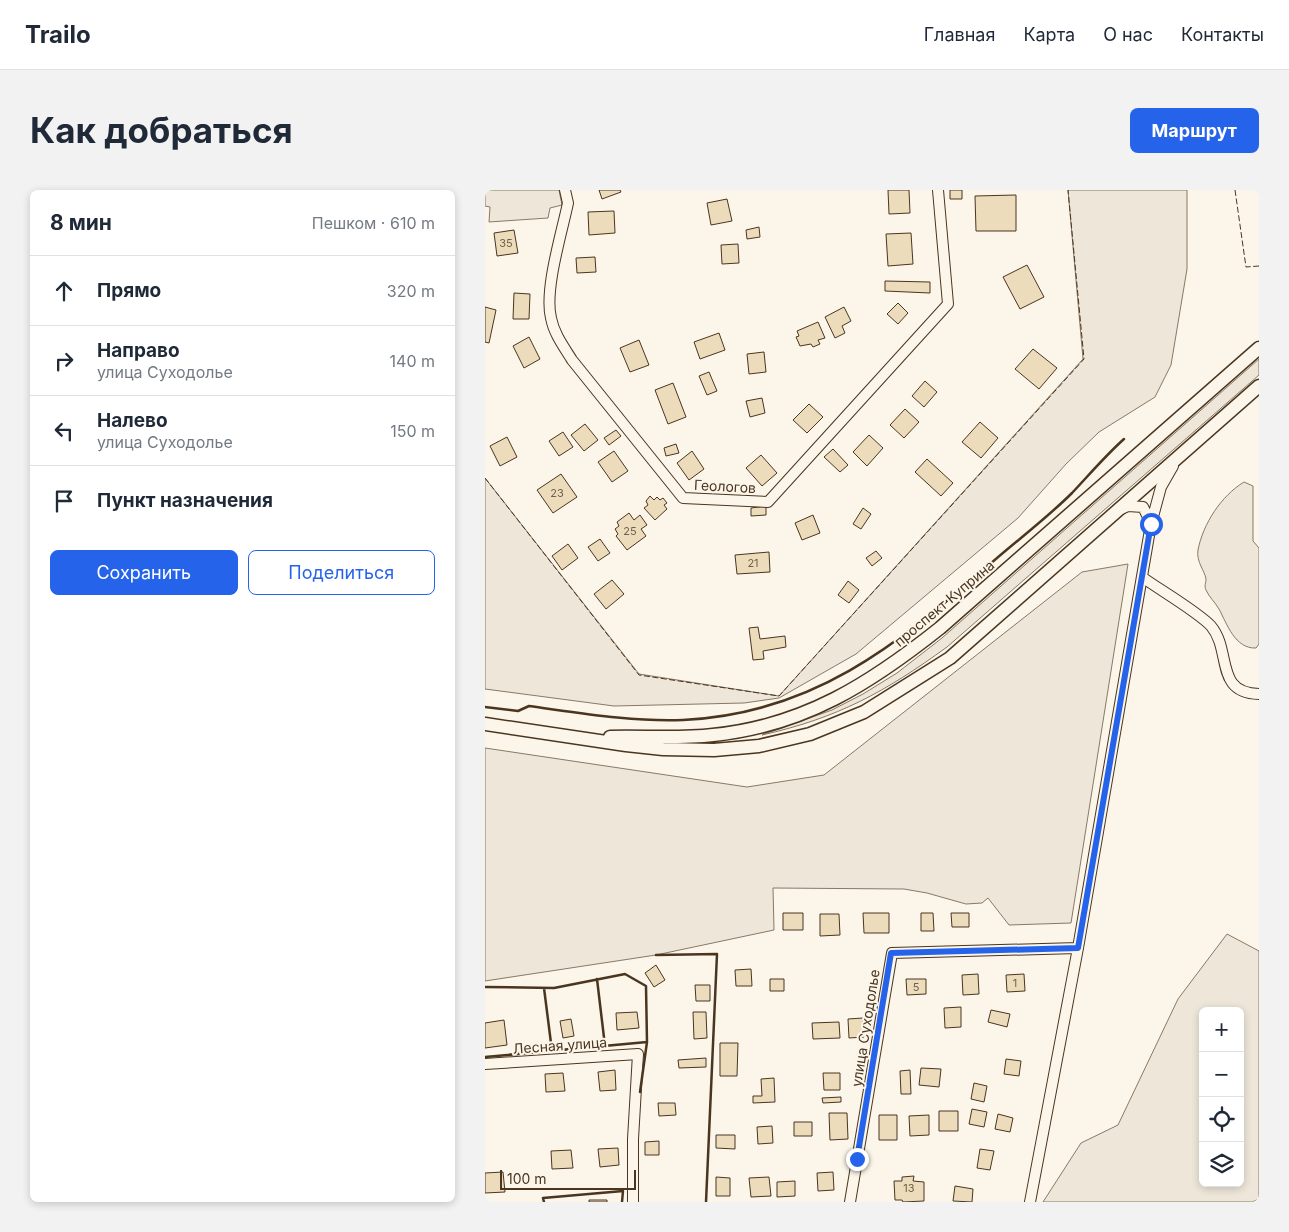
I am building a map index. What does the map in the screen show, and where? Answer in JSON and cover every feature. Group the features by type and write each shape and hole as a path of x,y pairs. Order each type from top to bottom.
{"main road":[{"name":"проспект Куприна","path":"581,737 667,738 714,735 759,727 806,712 856,689 896,663 940,628 1259,348"},
{"name":"проспект Куприна","path":"485,724 663,749 714,750 759,746 810,734 864,712 950,658 1259,386"}],"street":[{"name":"Геологов","path":"565,190 568,203 550,295 550,317 557,336 572,360 683,498 768,502 948,304 938,190"},
{"path":"1031,1202 1078,948 1151,524 1161,487 1169,471 1182,453"},
{"path":"1119,510 1128,506 1143,507 1151,524"},
{"path":"1142,577 1211,626 1232,685 1241,692 1259,694"},
{"name":"улица Суходолье","path":"850,1202 891,953 1078,948"},
{"name":"Лесная улица","path":"485,1064 637,1054 633,1139 633,1202"}],"shaded area":[{"path":"485,190 559,190 562,205 550,208 548,218 489,222 490,207 485,206"},
{"path":"1068,190 1187,190 1187,269 1171,365 1155,397 1099,432 1066,464 1018,518 856,654 779,698 744,703 614,706 485,689 485,478 639,674 779,696 1083,359"},
{"path":"1259,359 1259,375 947,647 903,677 860,702 838,712 762,735 832,710 897,673 942,638"},
{"path":"1244,482 1253,486 1253,541 1259,548 1259,644 1256,648 1242,644 1229,628 1206,590 1206,579 1198,554 1200,540 1214,512 1228,495"},
{"path":"1128,564 1071,923 1009,925 988,898 982,903 966,904 927,893 904,889 773,888 774,930 656,955 485,981 485,748 747,787 824,775 1082,572"},
{"path":"1227,934 1259,951 1259,1199 1252,1202 1043,1202 1081,1143 1118,1125 1178,999"}],"building":[{"path":"599,190 620,190 621,192 602,199"},
{"path":"888,190 909,190 910,213 889,214"},
{"path":"950,190 962,190 962,199 950,199"},
{"path":"1016,195 1016,231 976,231 975,196"},
{"path":"727,199 732,221 711,225 707,203"},
{"path":"614,211 615,233 589,235 588,212"},
{"path":"759,227 760,237 747,239 746,230"},
{"path":"514,230 518,253 497,256 494,233"},
{"path":"911,233 913,264 888,266 886,234"},
{"path":"738,244 739,263 722,264 721,245"},
{"path":"595,257 596,272 577,273 576,258"},
{"path":"1027,265 1044,297 1020,309 1003,277"},
{"path":"885,281 930,282 930,293 885,291"},
{"path":"514,293 530,294 529,319 513,319"},
{"path":"898,303 908,313 898,324 887,314"},
{"path":"485,307 496,310 489,343 485,342"},
{"path":"844,307 851,321 842,326 845,333 835,338 825,317"},
{"path":"818,322 825,338 818,340 820,344 813,347 811,344 800,346 796,337 799,336 797,331"},
{"path":"719,333 725,350 700,359 694,342"},
{"path":"529,337 540,359 524,368 513,346"},
{"path":"639,340 649,365 630,372 620,348"},
{"path":"1033,349 1057,368 1039,389 1015,369"},
{"path":"764,352 766,372 749,374 747,354"},
{"path":"709,372 717,391 707,395 699,376"},
{"path":"925,381 937,392 924,407 912,396"},
{"path":"673,383 686,417 668,424 655,390"},
{"path":"762,398 765,413 750,417 746,401"},
{"path":"809,404 823,417 807,433 793,420"},
{"path":"905,409 919,422 904,438 890,425"},
{"path":"980,422 998,438 981,458 962,442"},
{"path":"585,424 598,440 584,451 571,435"},
{"path":"616,430 621,436 609,445 604,438"},
{"path":"563,432 573,447 559,456 549,441"},
{"path":"869,435 883,448 867,466 853,452"},
{"path":"507,437 517,457 500,466 490,446"},
{"path":"676,444 679,453 666,456 664,448"},
{"path":"833,449 848,465 840,472 824,457"},
{"path":"614,451 628,471 612,482 598,462"},
{"path":"692,451 704,469 689,480 677,463"},
{"path":"761,455 777,473 762,486 746,468"},
{"path":"927,459 953,483 941,496 915,472"},
{"path":"561,474 577,497 553,513 537,490"},
{"path":"650,496 654,500 657,497 660,500 663,498 667,503 664,505 667,509 655,520 644,508 648,505 646,501"},
{"path":"766,506 766,515 751,516 751,508"},
{"path":"863,508 871,514 861,529 853,524"},
{"path":"629,513 634,520 640,515 647,525 641,529 646,536 627,550 616,536 618,534 615,529 619,526 617,522"},
{"path":"813,515 820,533 802,540 795,523"},
{"path":"600,539 610,553 598,561 588,547"},
{"path":"568,544 578,558 562,570 552,556"},
{"path":"876,551 882,558 872,566 866,558"},
{"path":"769,552 770,572 737,574 735,555"},
{"path":"612,580 624,594 606,609 594,594"},
{"path":"848,581 859,590 849,603 838,595"},
{"path":"758,627 760,639 785,636 786,647 763,651 764,659 753,660 749,628"},
{"path":"783,913 803,913 803,930 783,930"},
{"path":"863,913 889,913 889,933 864,933"},
{"path":"921,913 933,913 934,931 921,931"},
{"path":"951,913 969,913 969,927 952,927"},
{"path":"820,914 839,914 840,935 820,936"},
{"path":"656,965 665,980 654,987 645,973"},
{"path":"751,969 752,986 736,986 735,970"},
{"path":"978,974 979,994 963,995 962,975"},
{"path":"1024,974 1025,991 1007,992 1006,975"},
{"path":"770,979 784,979 784,991 770,991"},
{"path":"906,979 926,979 926,994 907,995"},
{"path":"695,985 710,985 710,1001 696,1001"},
{"path":"961,1007 961,1027 945,1028 944,1008"},
{"path":"991,1010 1010,1014 1007,1027 988,1022"},
{"path":"637,1012 639,1028 617,1030 616,1013"},
{"path":"693,1012 706,1012 707,1038 694,1039"},
{"path":"863,1018 864,1037 849,1038 848,1019"},
{"path":"571,1019 574,1036 563,1038 560,1021"},
{"path":"504,1020 507,1045 485,1048 485,1023"},
{"path":"839,1022 840,1038 813,1039 812,1023"},
{"path":"720,1043 738,1043 737,1076 720,1076"},
{"path":"706,1058 706,1067 679,1068 678,1060"},
{"path":"1006,1059 1021,1061 1019,1076 1004,1074"},
{"path":"921,1068 941,1069 939,1087 919,1085"},
{"path":"615,1070 616,1090 600,1091 598,1072"},
{"path":"910,1070 911,1094 901,1094 900,1071"},
{"path":"563,1073 565,1091 546,1092 545,1074"},
{"path":"823,1073 840,1073 840,1090 824,1090"},
{"path":"774,1078 775,1102 753,1103 753,1096 762,1096 761,1079"},
{"path":"974,1083 987,1086 984,1102 971,1099"},
{"path":"841,1097 841,1102 823,1103 822,1098"},
{"path":"658,1103 675,1103 676,1115 659,1116"},
{"path":"972,1109 987,1112 984,1127 969,1124"},
{"path":"939,1111 958,1111 958,1131 939,1131"},
{"path":"829,1113 847,1113 848,1139 830,1140"},
{"path":"998,1114 1013,1118 1010,1132 995,1129"},
{"path":"879,1115 897,1115 897,1140 879,1140"},
{"path":"929,1115 929,1135 910,1136 909,1116"},
{"path":"794,1122 812,1122 812,1136 794,1136"},
{"path":"772,1126 773,1143 758,1144 757,1127"},
{"path":"716,1135 735,1135 735,1149 716,1148"},
{"path":"659,1141 659,1155 645,1155 645,1142"},
{"path":"618,1148 619,1165 600,1167 598,1149"},
{"path":"980,1149 994,1151 990,1170 977,1168"},
{"path":"571,1150 573,1168 552,1169 551,1151"},
{"path":"503,1172 505,1192 485,1193 485,1173"},
{"path":"833,1172 834,1190 818,1191 817,1173"},
{"path":"914,1176 913,1181 924,1182 924,1201 903,1202 902,1200 895,1200 894,1181 902,1181 902,1177"},
{"path":"716,1177 730,1178 730,1196 716,1196"},
{"path":"769,1177 771,1196 751,1197 749,1178"},
{"path":"795,1181 795,1196 777,1197 777,1182"},
{"path":"955,1186 973,1189 972,1202 953,1201"},
{"path":"589,1200 607,1200 607,1202 589,1202"}],"fence":[{"path":"485,478 639,675 779,696 1084,359 1068,190"},
{"path":"1235,190 1246,267 1259,266"}],"wall":[{"path":"485,707 518,711 529,706 625,718 683,720 729,715 772,705 812,690 849,671 920,623 1052,512 1124,439"},
{"path":"656,955 717,954 706,1202"},
{"path":"485,987 554,988 625,974 646,986 647,1042 640,1092"},
{"path":"597,979 605,1046"},
{"path":"544,988 552,1051"},
{"path":"485,1057 647,1042"},
{"path":"544,1202 543,1198 623,1191 622,1202"}],"route":[{"path":"857,1159 891,953 1078,948 1151,524"}]}
